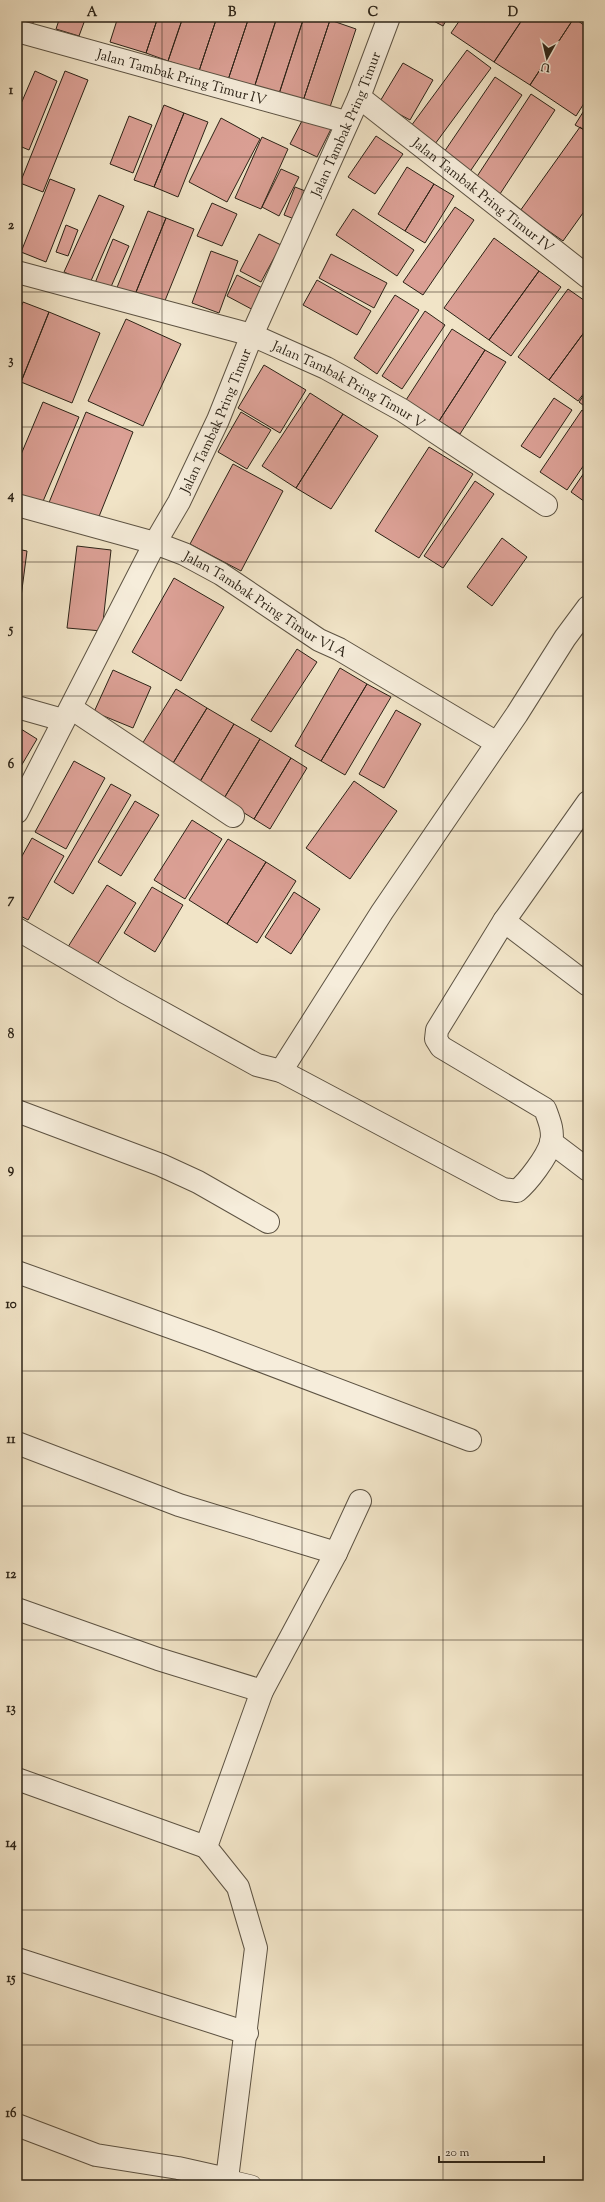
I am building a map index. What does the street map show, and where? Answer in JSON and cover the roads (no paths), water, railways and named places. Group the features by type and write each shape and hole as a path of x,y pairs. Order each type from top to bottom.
{"street":[{"name":"Jalan Tambak Pring Timur","path":"17,812 155,543 179,502 218,420 252,335 307,216 346,122 359,97 389,17"},
{"name":"Jalan Tambak Pring Timur IV","path":"17,31 346,122"},
{"name":"Jalan Tambak Pring Timur IV","path":"359,97 588,277"},
{"name":"Jalan Tambak Pring Timur V","path":"17,272 252,335 326,368 402,410 546,505"},
{"name":"Jalan Tambak Pring Timur VI A","path":"17,505 155,543 184,554 221,574 319,640 339,649 497,743"},
{"path":"281,1071 382,912 497,743 565,638 588,607"},
{"path":"17,707 67,714 233,816"},
{"path":"17,929 123,991 256,1065 281,1071 503,1189 517,1191 528,1182 551,1142 551,1124 545,1109 441,1047 436,1039 437,1030 504,921 588,802"},
{"path":"504,921 588,985"},
{"path":"17,1111 161,1165 198,1182 268,1222"},
{"path":"551,1142 588,1170"},
{"path":"17,1272 209,1341 470,1440"},
{"path":"17,1443 179,1505 336,1553"},
{"path":"206,1847 262,1691 336,1553 360,1501"},
{"path":"17,1609 158,1659 262,1691"},
{"path":"17,1779 206,1847 238,1887 256,1948 247,2033 227,2179 178,2168 96,2155 17,2125"},
{"path":"17,1960 247,2033"}],"lane":[{"path":"227,2179 252,2185"}]}
